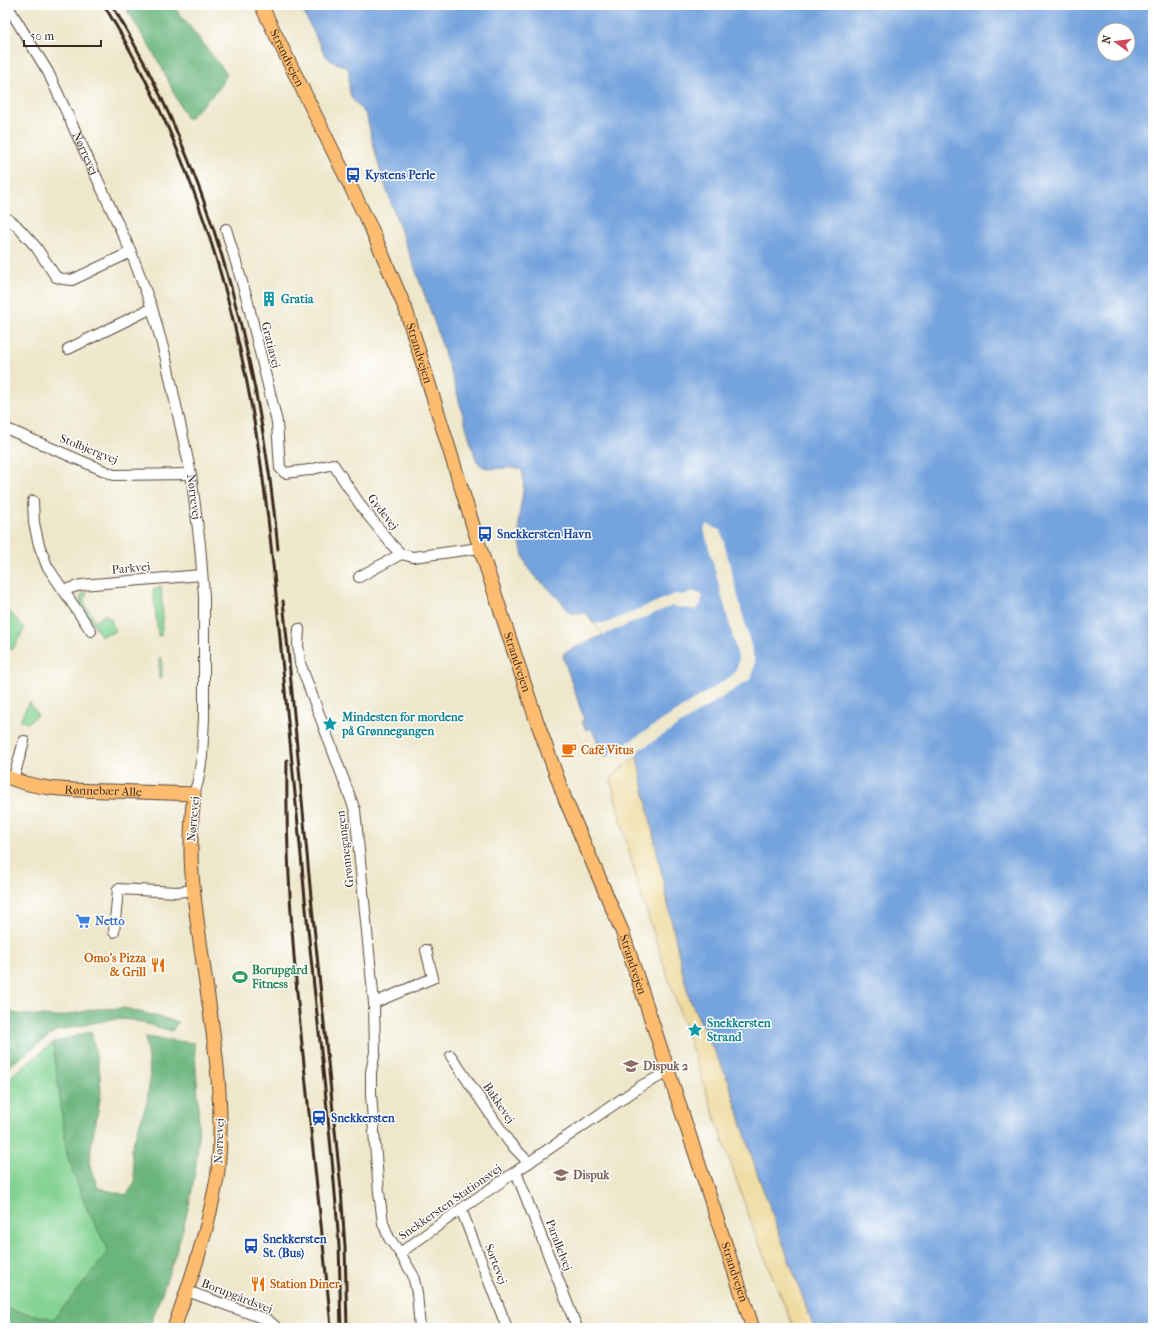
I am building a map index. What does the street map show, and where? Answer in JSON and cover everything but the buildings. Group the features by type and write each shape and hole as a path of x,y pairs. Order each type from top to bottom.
{"main road":[{"name":"Strandvejen","path":"261,5 372,230 406,310 480,548 547,751 565,799 622,931 753,1328"},
{"name":"Rønnebær Alle","path":"8,779 65,790 194,794"},
{"name":"Nørrevej","path":"174,1328 201,1249 210,1212 218,1173 221,1134 220,1102 213,1037 193,890 191,858 194,794"}],"street":[{"name":"Nørrevej","path":"7,5 48,72 131,252 152,308 165,355 191,474 200,545 204,596 204,718 202,757 194,794"},
{"path":"5,216 36,247 56,276 63,279 72,280 131,252"},
{"name":"Gratiavej","path":"226,229 247,299 277,422 280,468"},
{"path":"68,349 152,308"},
{"name":"Stolbjergvej","path":"5,428 114,475 191,474"},
{"name":"Gydevej","path":"280,468 285,473 309,470 333,464 363,510 393,546 402,554"},
{"path":"33,501 34,523 39,545 47,566 91,631"},
{"path":"360,577 402,554 413,557 480,548"},
{"name":"Parkvej","path":"64,590 80,585 202,575"},
{"name":"Grønnegangen","path":"299,629 298,644 300,663 355,810 374,1003 375,1052"},
{"path":"8,779 24,740"},
{"path":"114,932 118,889 177,892 193,890"},
{"path":"374,1003 433,978 426,950"},
{"name":"Snekkersten Stationsvej","path":"375,1052 371,1072 371,1095 382,1216 389,1238 400,1253 461,1209 640,1086 668,1072"},
{"name":"Bakkevej","path":"451,1056 509,1142 529,1163"},
{"name":"Parallelvej","path":"516,1172 577,1328"},
{"name":"Sortevej","path":"461,1209 507,1328"},
{"path":"400,1253 413,1275 417,1293 420,1328"},
{"name":"Borupgårdsvej","path":"187,1291 268,1320 277,1328"}],"green space":[{"path":"124,5 173,5 227,74 218,90 187,120 161,66"},
{"path":"161,586 163,620 161,636 158,636 153,590"},
{"path":"83,593 87,593 83,602 96,621 106,614 108,619 111,619 115,632 101,636 81,604 80,598"},
{"path":"5,607 25,628 12,650 5,646"},
{"path":"159,658 162,658 162,678 159,679"},
{"path":"29,702 38,715 27,723 20,720"},
{"path":"125,1008 178,1022 172,1031 132,1020 113,1019 56,1031 5,1069 5,1011 18,1014 58,1017 95,1009"},
{"path":"91,1031 100,1074 101,1093 91,1148 90,1167 98,1188 126,1195 135,1183 131,1149 147,1102 150,1076 145,1037 194,1043 199,1128 197,1156 190,1200 179,1244 149,1328 5,1328 5,1309 54,1319 109,1251 86,1207 67,1154 53,1043"},
{"path":"53,1043 67,1154 86,1207 109,1251 54,1320 5,1309 5,1081"}],"sand":[{"name":"Snekkersten Strand","path":"637,757 682,970 690,1000 729,1082 755,1167 814,1328 794,1328 755,1234 639,889 611,782 616,772"}],"water":[{"path":"300,5 1153,5 1153,1328 814,1328 755,1167 729,1082 690,1000 682,970 637,757 642,748 605,757 591,728 586,730 582,721 584,720 583,716 563,657 564,653 603,635 586,613 570,613 552,592 534,576 525,562 520,544 519,531 519,518 524,484 522,470 517,468 486,468 476,459 468,435 455,384 436,326 385,185 367,117 351,97 349,90 348,68 329,59 323,51"}],"pier":[{"path":"707,524 721,531 755,662 753,673 749,680 643,748 605,757 733,675 737,668 739,660 704,529"},
{"path":"692,591 701,594 702,597 701,604 696,610 672,606 603,635 594,623 606,623 675,594 684,595"}],"railway":[{"path":"104,5 127,45 168,127 201,213 216,256 228,301 239,345 254,420 274,573 306,914 336,1199 341,1328"},
{"path":"112,5 147,68 177,133 203,200 225,268 244,337 258,407 270,478 278,549"},
{"path":"283,601 341,1189 345,1247 347,1328"},
{"path":"287,760 287,831 295,973 331,1328"}],"place":[{"name":"Kystens Perle","path":"353,175"},
{"name":"Gratia","path":"269,299"},
{"name":"Snekkersten Havn","path":"485,534"},
{"name":"Mindesten for mordene på Grønnegangen","path":"330,724"},
{"name":"Café Vitus","path":"569,750"},
{"name":"Netto","path":"83,921"},
{"name":"Omo's Pizza & Grill","path":"158,965"},
{"name":"Borupgård Fitness","path":"240,977"},
{"name":"Snekkersten Strand","path":"695,1030"},
{"name":"Dispuk 2","path":"631,1066"},
{"name":"Snekkersten","path":"319,1118"},
{"name":"Dispuk","path":"561,1175"},
{"name":"Snekkersten St. (Bus)","path":"251,1246"},
{"name":"Station Diner","path":"258,1284"}]}
